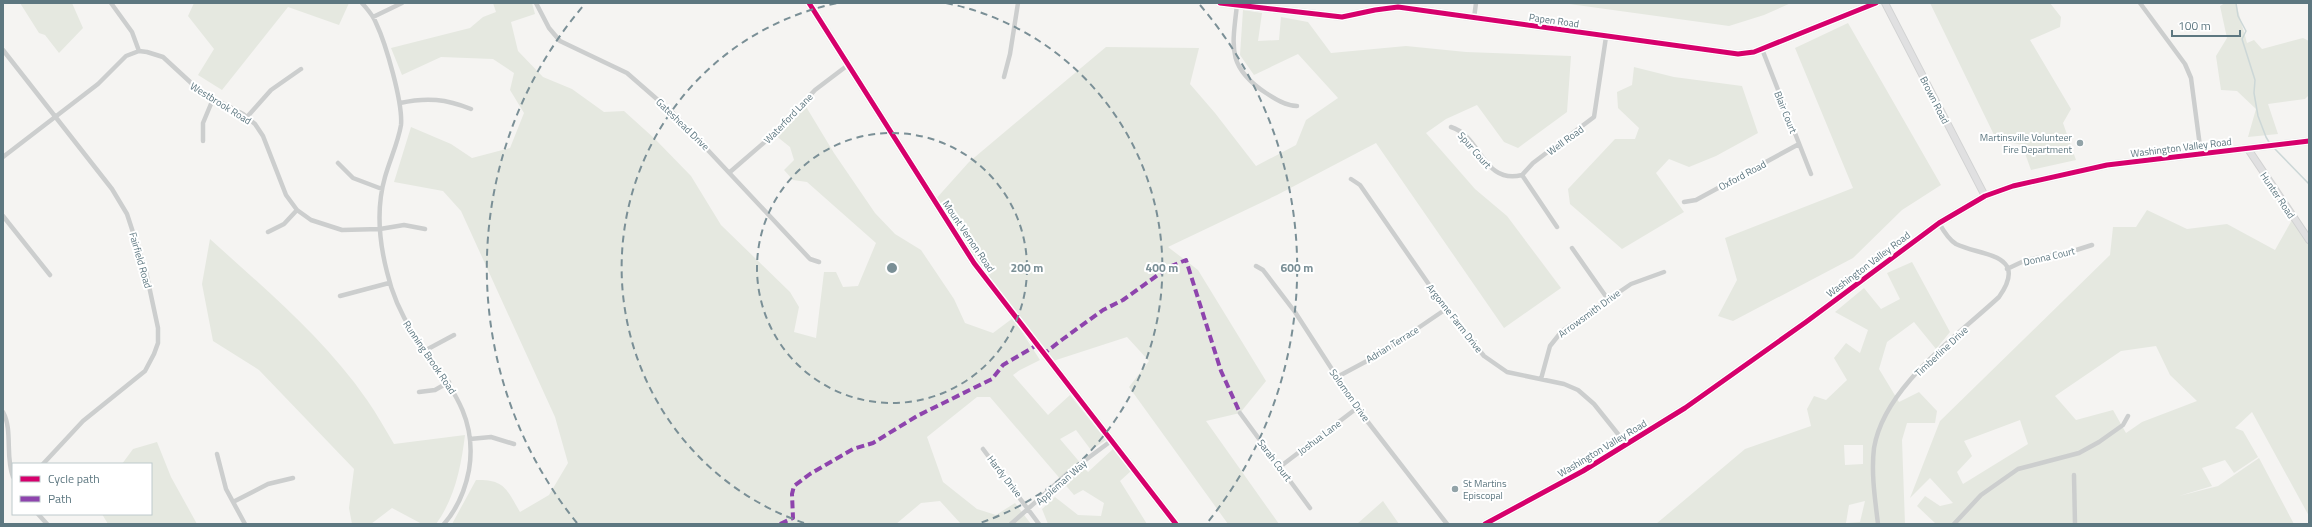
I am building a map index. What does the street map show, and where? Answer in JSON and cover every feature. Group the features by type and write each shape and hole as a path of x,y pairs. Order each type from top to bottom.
{"street":[{"path":"3,157 98,84 126,56 139,51 132,32 111,3"},
{"name":"Running Brook Road","path":"362,3 373,17 379,30 400,103 399,134 382,189 380,229 389,283 403,316 448,382 463,410 470,439 470,465 463,493 459,504 444,524"},
{"path":"373,17 402,3"},
{"name":"Gateshead Drive","path":"536,3 549,28 560,41 620,69 634,78 692,131 796,246 810,259 819,262"},
{"name":"Mount Vernon Road","path":"809,3 974,263 1176,524"},
{"path":"1004,77 1010,54 1018,3"},
{"name":"Papen Road","path":"1220,3 1342,17 1398,7 1606,37 1726,53 1746,54 1876,3"},
{"path":"1474,18 1476,3"},
{"name":"Brown Road","path":"1885,3 1985,196"},
{"path":"2140,3 2185,64 2191,78 2201,154"},
{"path":"1237,5 1233,46 1238,67 1248,79 1259,88 1284,103 1297,106"},
{"name":"Well Road","path":"1522,175 1533,162 1594,117 1606,37"},
{"name":"Blair Court","path":"1762,49 1811,174"},
{"name":"Fairfield Road","path":"3,50 112,188 127,214 146,272 158,336 154,354 145,371 83,421 44,463"},
{"name":"Westbrook Road","path":"139,51 163,57 187,82 213,99 247,117 261,132 280,184 297,210 311,220 342,230 380,229 404,225 425,229"},
{"name":"Waterford Lane","path":"730,172 774,134 815,90 848,65"},
{"path":"247,117 268,93 301,68"},
{"path":"400,103 433,98 449,101 471,109"},
{"path":"203,141 203,123 213,99"},
{"name":"Spur Court","path":"1451,127 1461,132 1494,171 1509,177 1522,175"},
{"name":"Washington Valley Road","path":"1485,524 1583,471 1739,371 1938,223 1985,196 2013,186 2097,167 2309,141"},
{"name":"Oxford Road","path":"1684,202 1696,200 1799,144"},
{"name":"Hunter Road","path":"2248,149 2309,240"},
{"path":"338,163 356,180 382,189"},
{"path":"1522,175 1558,227"},
{"name":"Argonne Farm Drive","path":"1351,179 1360,185 1446,309 1473,344 1496,366 1518,375 1564,384 1578,390 1594,404 1626,444"},
{"path":"268,232 284,224 297,210"},
{"path":"3,216 50,275"},
{"path":"1938,223 1955,243 1966,248 1991,254 2001,259 2007,269"},
{"name":"Donna Court","path":"2007,269 2026,260 2070,252 2092,245"},
{"path":"1572,248 1607,298"},
{"name":"Solomon Drive","path":"1256,266 1263,270 1295,312 1357,408 1447,524"},
{"name":"Timberline Drive","path":"1878,524 1873,460 1877,438 1887,411 1901,389 1999,297 2008,280 2007,269"},
{"name":"Arrowsmith Drive","path":"1541,379 1545,358 1550,346 1562,331 1607,298 1631,284 1664,272"},
{"path":"340,296 389,283"},
{"name":"Adrian Terrace","path":"1337,377 1380,354 1446,309"},
{"path":"426,350 454,335"},
{"path":"418,392 435,390 448,382"},
{"name":"Joshua Lane","path":"1280,466 1357,408"},
{"path":"3,412 7,424 9,460 12,473"},
{"name":"Sarah Court","path":"1240,413 1310,508"},
{"path":"1954,524 1982,495 2018,469 2079,453 2117,430 2123,425 2128,416"},
{"path":"470,439 491,437 514,444"},
{"name":"Appleman Way","path":"1012,524 1068,473 1111,441"},
{"name":"Hardy Drive","path":"983,449 1030,509 1039,524"},
{"path":"216,454 224,482 245,524"},
{"path":"2074,475 2075,524"},
{"path":"233,502 268,484 293,478"},
{"path":"39,515 47,524"}],"shaded area":[{"path":"20,3 72,3 83,28 59,53 45,35 39,33"},
{"path":"194,3 349,3 339,25 288,7 222,90 198,75 214,49 188,16"},
{"path":"493,3 532,3 535,14 511,22 518,51 543,77 572,89 604,112 624,111 655,139 691,176 721,225 790,292 799,307 794,332 816,338 824,272 836,272 843,287 858,286 876,243 807,182 793,180 784,170 794,160 790,147 775,135 805,105 834,153 875,213 895,234 921,250 954,299 965,323 993,333 1013,318 1040,360 1013,375 1048,415 1070,395 1106,440 1091,450 1076,430 1060,439 1088,472 1113,449 1131,471 1120,481 1147,524 1048,524 1042,509 1055,497 1078,515 1101,516 1104,503 1083,490 1074,495 990,397 977,397 927,437 943,482 977,509 996,515 1015,503 1031,524 961,524 940,501 921,503 896,524 452,524 476,480 493,481 504,487 520,512 549,495 568,463 555,417 461,211 443,191 394,182 411,127 451,144 472,158 510,148 524,113 510,90 514,73 493,59 441,57 402,75 391,48 470,28 483,17 496,12"},
{"path":"1562,3 1791,3 1764,15 1729,26"},
{"path":"1930,3 2050,3 2061,17 2060,27 2030,40 2071,109 2063,123 2076,160 2031,170 2022,145 1996,139"},
{"path":"2225,3 2236,3 2247,43 2254,40 2262,49 2303,38 2309,41 2309,95 2305,99 2268,104 2278,134 2248,137 2256,109 2237,91 2221,90 2216,56 2227,38 2220,6"},
{"path":"1243,10 1262,13 1258,41 1279,40 1281,17 1308,22 1331,53 1406,46 1466,52 1571,56 1567,112 1518,148 1504,142 1477,105 1446,119 1426,133 1475,189 1507,216 1561,288 1504,328 1376,143 1277,195 1168,247 1198,270 1266,381 1240,413 1206,421 1279,524 1228,524 1129,387 1149,361 1127,337 1050,362 974,263 934,201 969,162 1106,47 1199,48 1190,84 1215,113 1256,166 1296,145 1306,120 1338,98 1298,54 1254,75 1240,55"},
{"path":"1848,23 1941,185 1902,210 1853,258 1733,321 1718,316 1737,280 1725,238 1853,188 1795,48"},
{"path":"1634,67 1674,77 1742,86 1758,133 1716,156 1689,167 1669,159 1656,173 1684,212 1622,249 1570,204 1568,189 1615,139 1635,139 1639,128 1618,108 1617,92 1632,85"},
{"path":"2147,210 2187,229 2227,224 2275,250 2293,218 2309,240 2309,516 2252,412 2235,428 2243,431 2258,457 2234,473 2225,460 2202,468 2212,486 2179,496 2218,486 2259,458 2294,524 1936,524 1917,506 1925,496 1940,506 1953,503 1930,478 1910,498 1940,421 2110,255 2113,227 2136,227","holes":["2156,346 2170,375 2197,401 2142,422 2126,433 2113,410 2076,420 2055,396 2121,351","2020,420 2028,444 1963,484 1957,472 1972,456 1964,441"]},
{"path":"210,239 293,315 332,356 367,400 394,444 465,435 456,482 448,504 436,524 422,524 392,508 371,524 352,524 349,508 354,469 259,370 213,341 202,284"},
{"path":"1912,262 1950,332 1936,349 1914,322 1887,342 1879,369 1899,402 1919,392 1937,411 1935,423 1907,423 1902,440 1905,524 1656,524 1745,449 1811,426 1807,409 1814,396 1826,400 1847,380 1834,358 1846,343 1860,353 1868,330 1835,312 1864,288 1881,309 1900,299 1887,273","holes":["1844,445 1863,445 1863,464 1845,465","1865,501 1860,522 1846,523 1849,505"]},
{"path":"157,442 171,477 197,524 108,524 103,515 152,515 152,463 123,463 133,449"},
{"path":"1383,501 1399,524 1357,524"}],"waterway":[{"path":"2236,3 2238,16 2246,31 2242,39 2255,80 2254,93 2258,116 2269,142"},
{"path":"2275,149 2309,184"}],"marked path":[{"path":"780,524 793,518 792,494 794,486 810,474 853,449 873,443 917,416 992,379 1003,365 1037,345 1046,352 1103,310 1123,300 1169,267 1186,260 1221,371 1240,413"}],"cycle path":[{"path":"809,3 974,263 1176,524"},
{"path":"1220,3 1342,17 1398,7 1738,54 1754,52 1876,3"},
{"path":"1485,524 1583,471 1685,408 1806,322 1939,223 1985,196 2013,186 2107,165 2309,141"}],"place":[{"name":"Martinsville Volunteer Fire Department","path":"2080,143"},
{"name":"St Martins Episcopal","path":"1455,489"}]}
